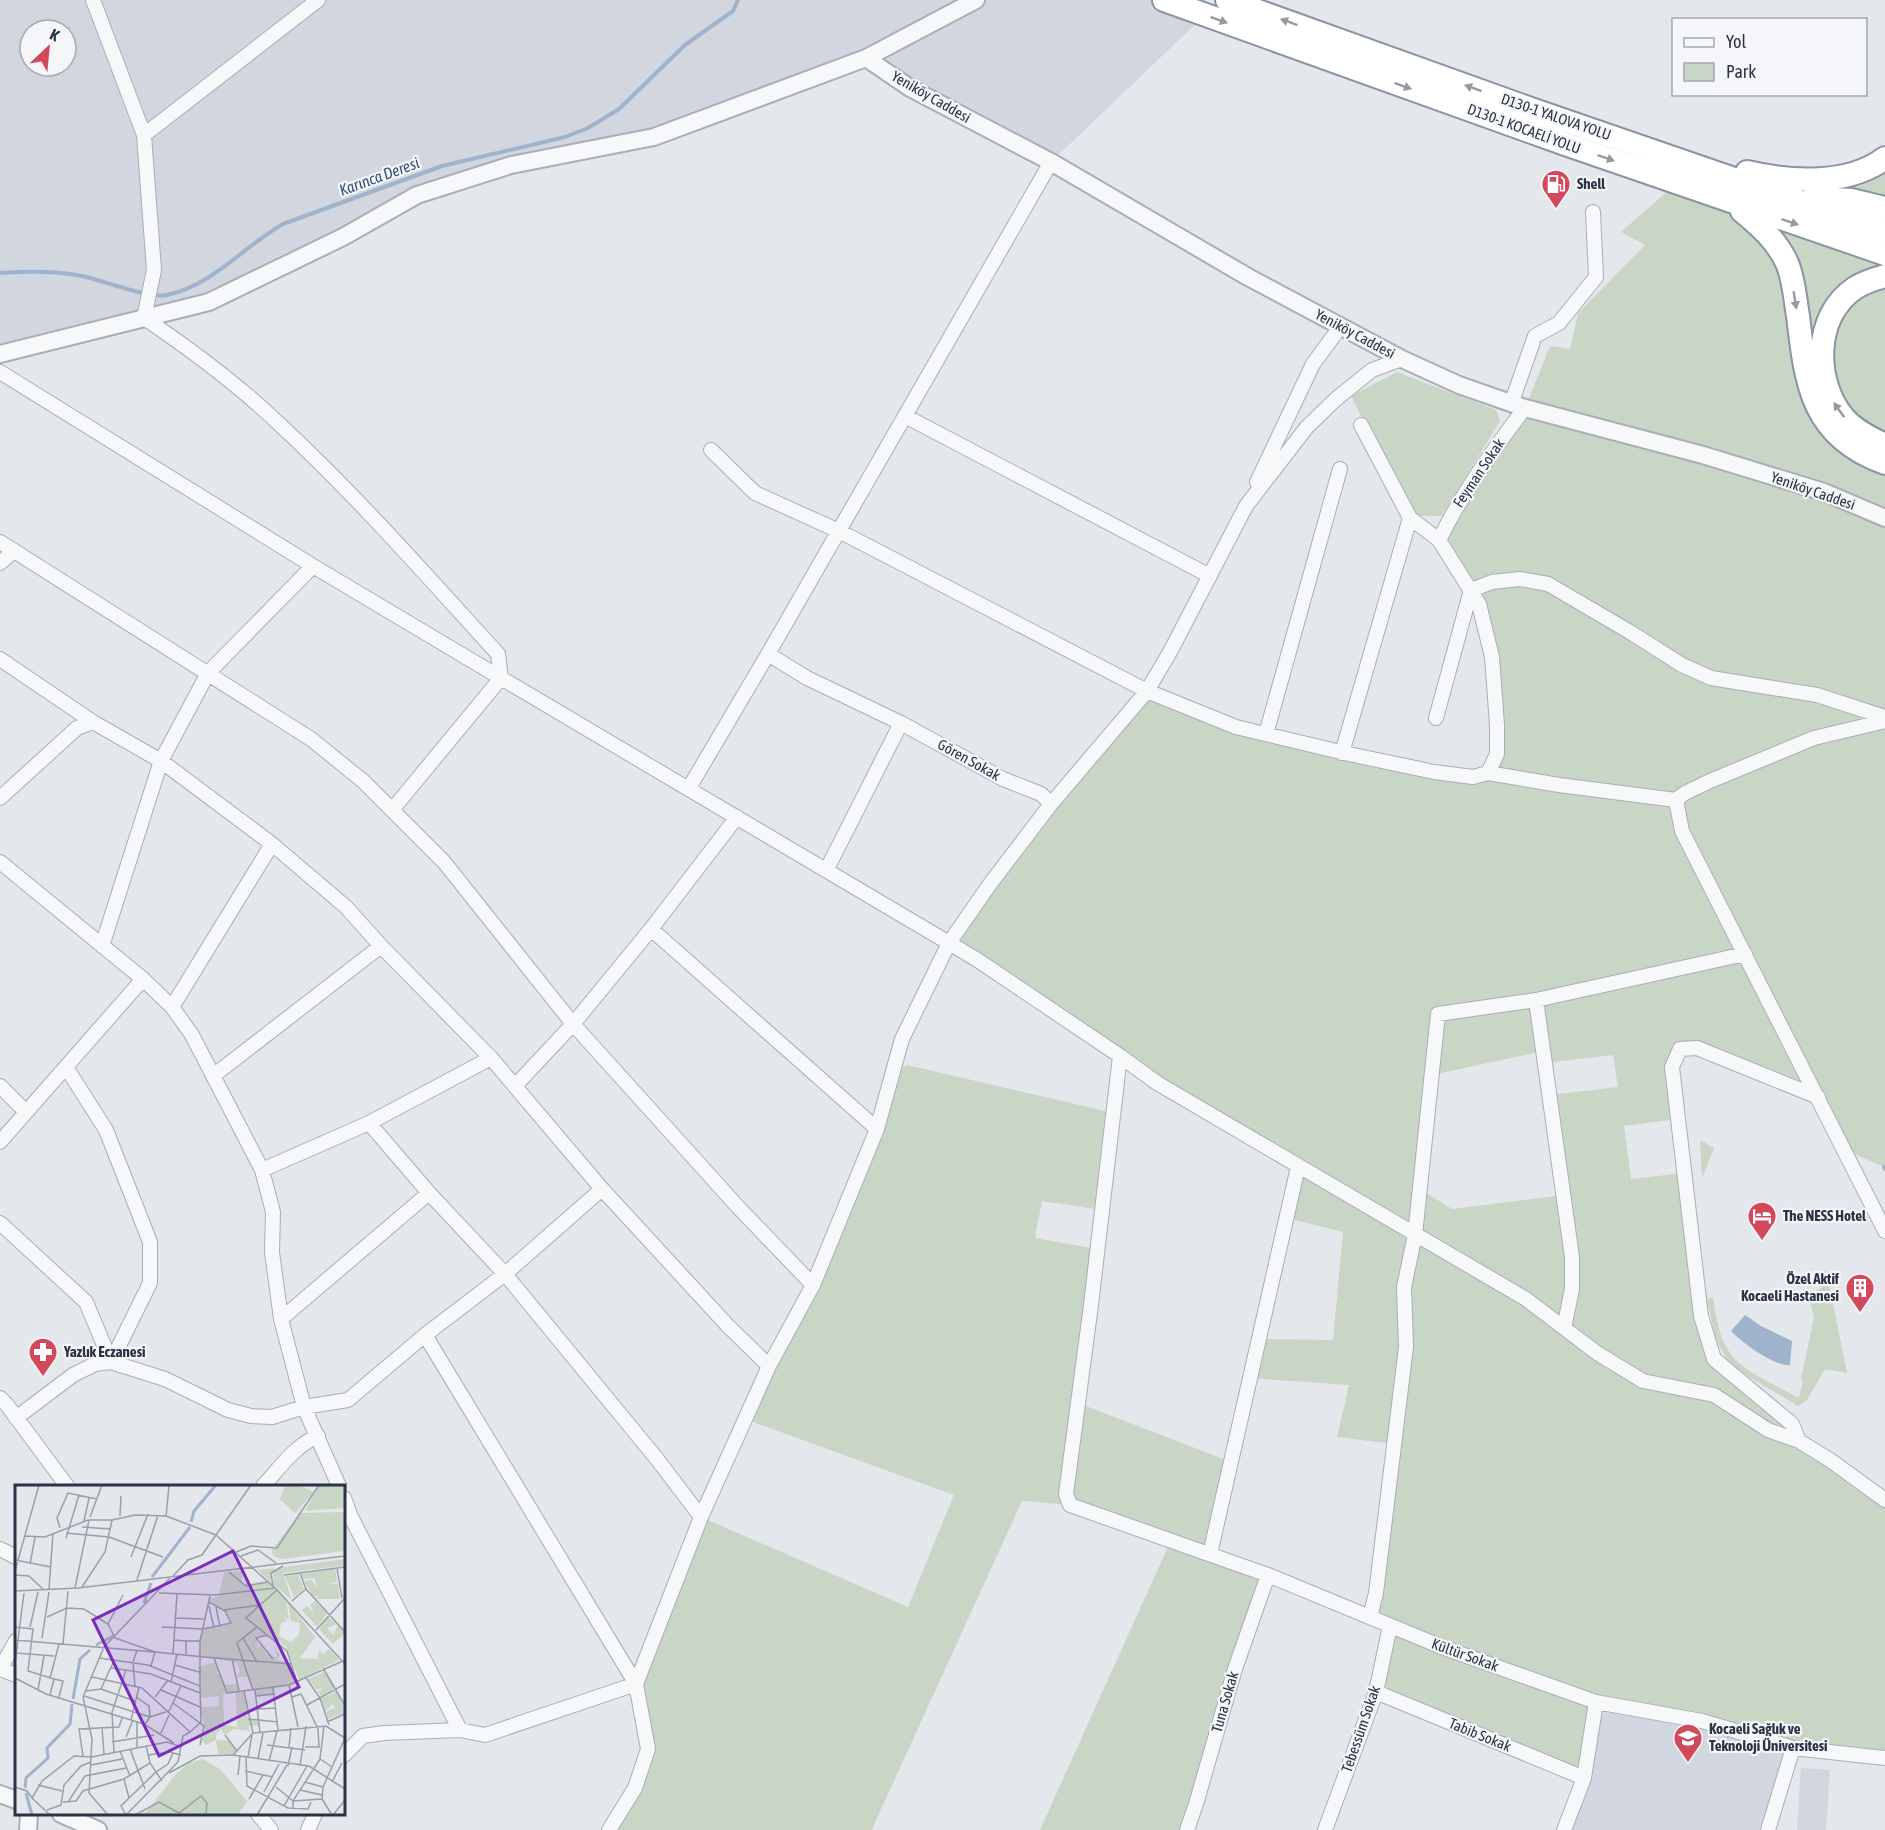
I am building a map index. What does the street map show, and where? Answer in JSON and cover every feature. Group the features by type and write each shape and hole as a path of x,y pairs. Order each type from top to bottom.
{"highway":[{"name":"D130-1 KOCAELİ YOLU","path":"1164,0 1885,254"},
{"name":"D130-1 YALOVA YOLU","path":"1227,0 1885,231"},
{"path":"1623,140 1762,176 1819,179 1842,176 1862,171 1885,158"},
{"path":"1783,195 1851,200 1885,208"},
{"path":"1732,202 1764,229 1788,264 1795,296 1805,371 1813,398 1825,422 1846,443 1871,458 1885,463"},
{"path":"1885,276 1869,280 1853,289 1838,306 1828,323 1823,341 1821,363 1825,385 1844,418 1864,434 1885,445"}],"street":[{"path":"93,0 144,135 154,270 146,310"},
{"path":"144,135 318,0"},
{"path":"0,354 146,310 209,302 343,237 417,195 512,165 654,137 866,58 976,0"},
{"name":"Yeniköy Caddesi","path":"866,58 910,88 1051,162 1248,277 1402,359 1459,386 1518,406 1714,459 1824,492 1885,518"},
{"path":"689,788 1051,162"},
{"name":"Feyman Sokak","path":"1439,540 1458,504 1518,406 1535,336 1559,323 1596,277 1593,212"},
{"path":"146,310 181,343 276,421 330,473 498,654 501,678 392,810"},
{"path":"636,1684 701,1517 769,1366 813,1285 877,1129 902,1039 949,943 990,884 1051,804 1148,691 1246,506 1313,364 1341,327"},
{"path":"1246,506 1307,427 1336,399 1372,370 1402,359"},
{"path":"0,372 313,566 949,943 1157,1083 1526,1299 1596,1353 1643,1382 1714,1395 1768,1430 1799,1441 1830,1460 1885,1500"},
{"path":"905,416 1210,576"},
{"path":"1361,425 1410,518 1439,540 1479,604 1492,657 1497,725 1497,754 1488,773"},
{"path":"711,450 755,493 839,531 1148,691 1236,727 1342,753 1434,772 1473,777 1488,773 1676,800 1710,781 1814,738 1885,719"},
{"path":"1266,734 1340,469"},
{"path":"1342,753 1410,518"},
{"path":"0,542 311,739 363,781 444,862 573,1023 738,1207 813,1285"},
{"path":"0,563 14,551"},
{"path":"102,946 160,761 208,674 313,566"},
{"path":"1471,590 1492,582 1520,579 1548,584 1682,665 1711,678 1817,695 1885,719"},
{"path":"1436,718 1471,590"},
{"name":"Gören Sokak","path":"768,654 807,678 901,723 1003,779 1041,795 1051,804"},
{"path":"0,659 93,722 160,761 272,844 346,907 491,1058 602,1189 728,1326 769,1366"},
{"path":"0,798 76,728 93,722"},
{"path":"827,869 901,723"},
{"path":"1676,800 1682,831 1885,1231"},
{"path":"515,1086 573,1023 651,929 737,817"},
{"path":"172,1007 272,844"},
{"path":"0,862 143,979 172,1007 192,1035 262,1170 273,1212 272,1252 281,1319 304,1407 339,1485"},
{"path":"651,929 877,1129"},
{"path":"213,1076 381,946"},
{"path":"1370,1617 1376,1593 1406,1347 1404,1287 1415,1235 1438,1014 1536,1000 1745,954"},
{"path":"0,1142 143,979"},
{"path":"1536,1000 1572,1257 1572,1289 1564,1328"},
{"path":"1799,1441 1792,1424 1714,1359 1701,1316 1672,1067 1680,1048 1697,1047 1818,1097"},
{"name":"Kültür Sokak","path":"1120,1056 1066,1494 1070,1505 1268,1575 1447,1650 1596,1702 1702,1720 1793,1748 1885,1758"},
{"path":"262,1170 369,1123 491,1058"},
{"path":"66,1067 106,1130 150,1242 150,1284 111,1362"},
{"path":"0,1086 26,1112"},
{"path":"369,1123 429,1193 505,1274 657,1459 701,1517"},
{"path":"1210,1554 1298,1167"},
{"path":"16,1418 73,1375 95,1364 111,1362 165,1379 228,1410 251,1416 272,1417 304,1407 348,1400 425,1335 505,1274 602,1189"},
{"path":"281,1319 429,1193"},
{"path":"0,1223 86,1302 111,1362"},
{"path":"425,1335 636,1684 648,1749 635,1788 609,1830"},
{"path":"0,1398 66,1485"},
{"path":"264,1485 297,1450 310,1439 318,1436"},
{"path":"345,1500 460,1730"},
{"path":"0,1549 15,1556"},
{"name":"Tuna Sokak","path":"1186,1830 1197,1804 1234,1669 1268,1575"},
{"name":"Tebessüm Sokak","path":"1325,1830 1376,1692 1390,1626"},
{"path":"15,1643 0,1669 15,1675"},
{"path":"345,1754 363,1736 384,1733 460,1730 485,1735 636,1684"},
{"name":"Tabib Sokak","path":"1376,1692 1584,1778"},
{"path":"1564,1830 1584,1778 1596,1702"},
{"path":"1768,1830 1793,1748"},
{"path":"0,1794 15,1800"},
{"path":"28,1830 29,1815"},
{"path":"63,1815 98,1830"},
{"path":"259,1815 271,1830"},
{"path":"308,1830 315,1815"}],"shaded area":[{"path":"0,0 1179,0 1205,15 1051,162 866,58 654,137 417,195 209,302 0,354"},
{"name":"Kocaeli Sağlık ve Teknoloji Üniversitesi","path":"1596,1702 1793,1748 1768,1830 1564,1830"},
{"path":"1801,1768 1830,1770 1826,1830 1797,1830"}],"green space":[{"path":"1885,168 1885,202 1821,192"},
{"path":"1677,183 1732,202 1778,247 1801,341 1885,463 1885,1169 1845,1150 1818,1097 1680,1049 1672,1067 1678,1119 1624,1126 1631,1179 1684,1173 1714,1359 1792,1424 1799,1441 1885,1500 1885,1758 1793,1748 1597,1702 1584,1778 1376,1692 1390,1626 1370,1617 1394,1444 1337,1437 1349,1385 1250,1378 1259,1339 1333,1340 1343,1232 1287,1218 1298,1167 949,943 1147,691 1236,727 1349,754 1488,773 1497,725 1479,604 1439,540 1525,408 1550,346 1570,349 1578,313 1645,245 1621,232","holes":["1543,1051 1545,1063 1613,1055 1618,1087 1550,1095 1563,1195 1452,1209 1420,1189 1432,1075"]},
{"path":"1770,228 1883,265 1813,353"},
{"path":"1885,285 1885,434 1868,426 1847,408 1835,383 1831,340 1850,300"},
{"path":"1397,372 1496,410 1500,421 1442,516 1412,516 1351,396"},
{"path":"907,1065 1114,1113 1102,1210 1042,1201 1035,1238 1098,1249 1078,1403 1231,1462 1210,1554 1268,1575 1187,1830 1040,1830 1171,1540 1070,1505 1022,1501 873,1830 609,1830 648,1749 636,1684 701,1517 908,1607 954,1495 745,1419 813,1285 893,1073"},
{"path":"1700,1140 1714,1148 1702,1178"},
{"path":"1826,1270 1847,1373 1825,1369 1807,1400 1798,1406 1731,1366 1716,1340 1707,1299 1713,1297 1722,1338 1735,1359 1757,1375 1799,1398 1814,1317 1809,1300 1814,1292 1821,1288 1820,1274"}],"water":[{"path":"1745,1315 1761,1326 1792,1341 1790,1365 1767,1358 1731,1331"}],"waterway":[{"name":"Karınca Deresi","path":"0,273 72,274 138,292 159,295 184,290 213,274 283,224 442,166 565,137 588,128 619,109 685,45 733,11 738,0"}],"place":[{"name":"Shell","path":"1556,210"},
{"name":"The NESS Hotel","path":"1762,1242"},
{"name":"Özel Aktif Kocaeli Hastanesi","path":"1860,1314"},
{"name":"Yazlık Eczanesi","path":"43,1378"},
{"name":"Kocaeli Sağlık ve Teknoloji Üniversitesi","path":"1688,1764"}]}
